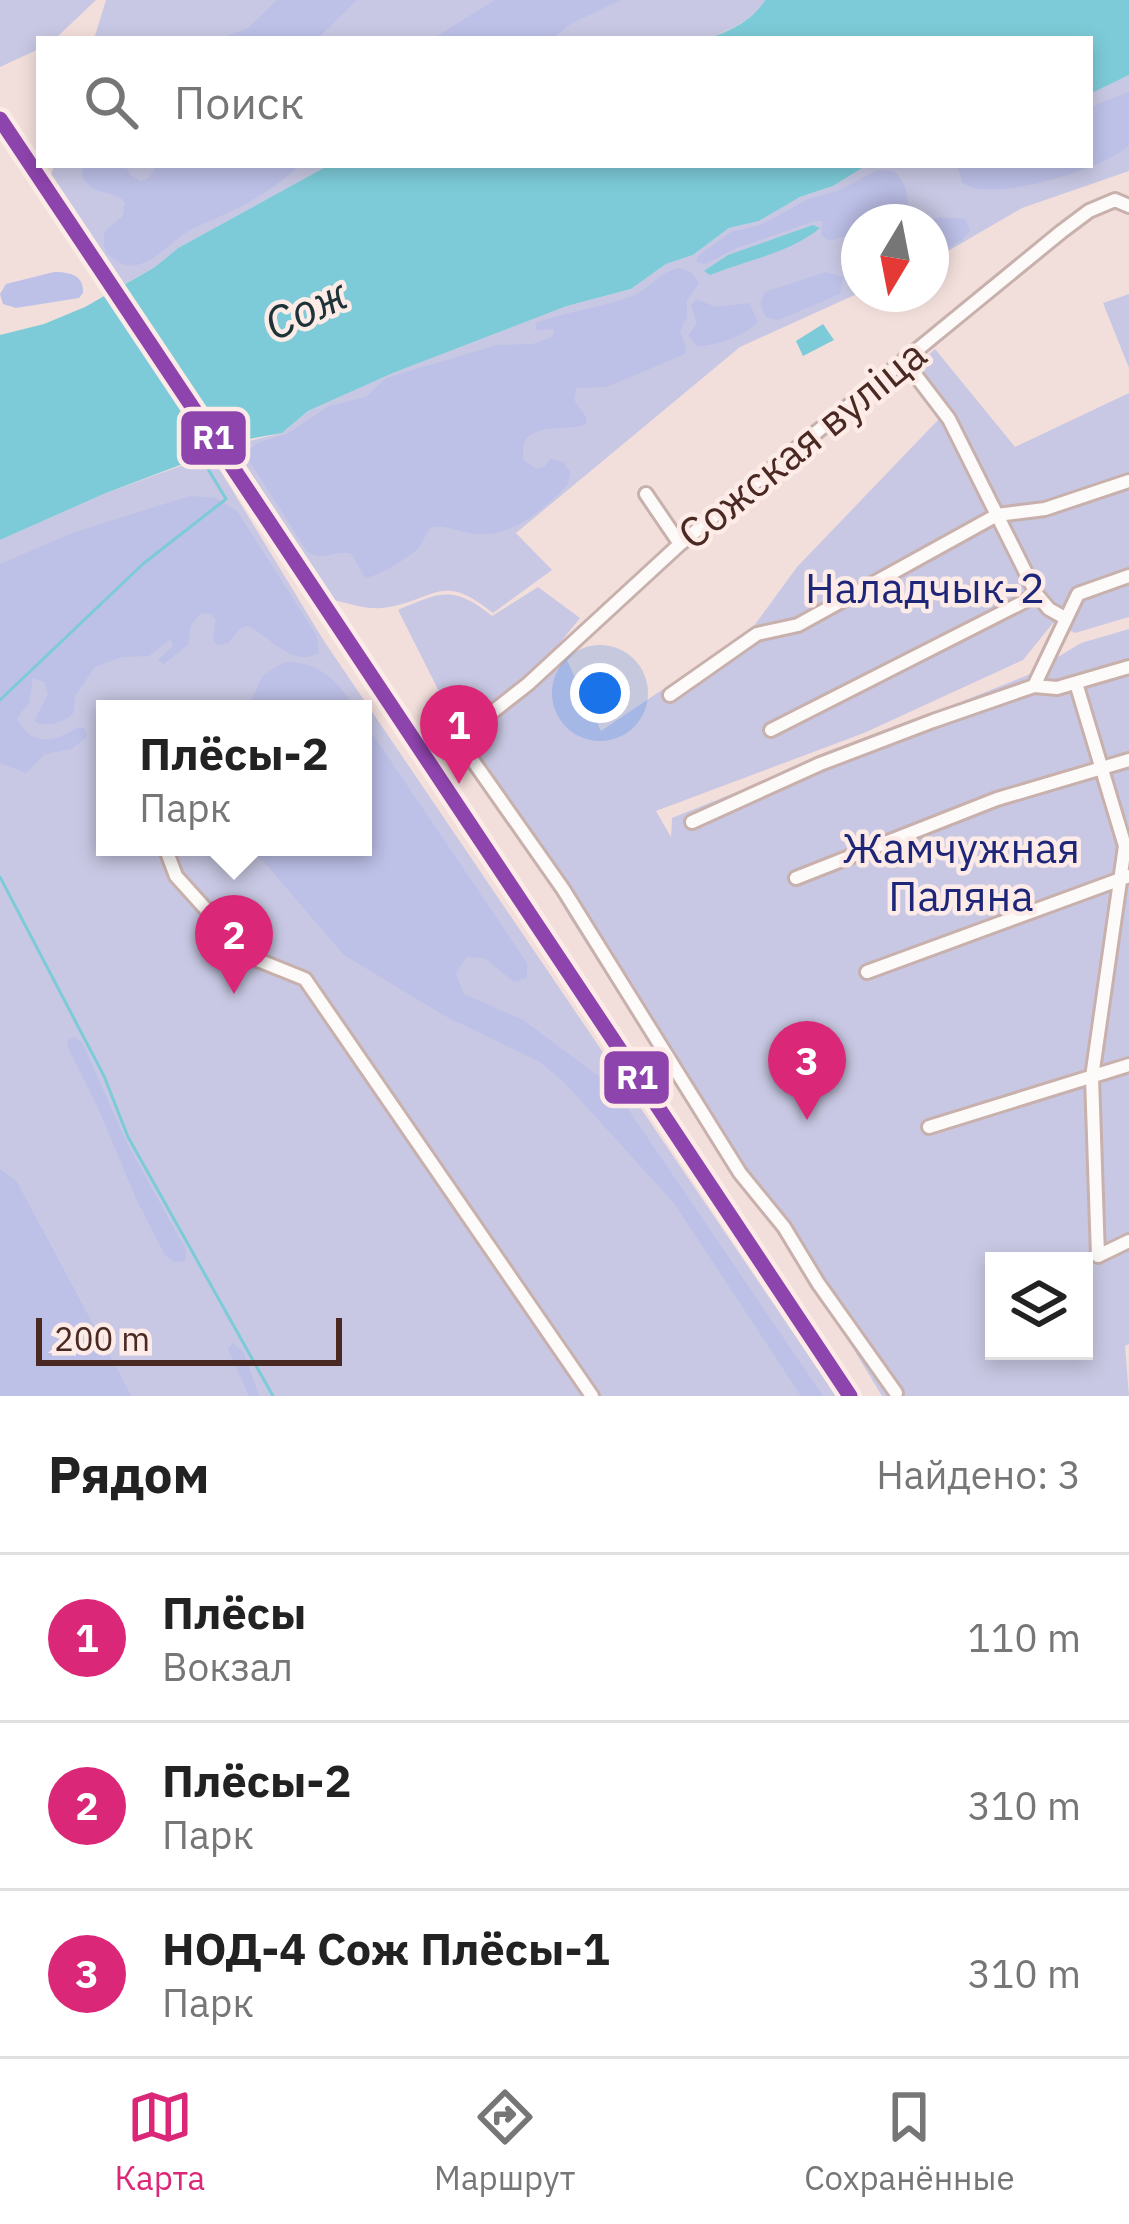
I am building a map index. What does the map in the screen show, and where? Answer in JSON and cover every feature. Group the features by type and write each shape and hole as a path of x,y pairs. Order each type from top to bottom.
{"street":[{"name":"Сожская вуліца","path":"896,1393 784,1227 740,1173 563,889 465,746 467,732 528,684 680,544 1089,211 1115,200 1129,206"},
{"path":"904,360 949,419 1037,596 1065,618"},
{"path":"670,695 757,634 798,626 997,514 1045,509 1129,481"},
{"path":"646,494 680,544"},
{"path":"1034,686 1078,595 1129,576"},
{"path":"771,730 1037,596"},
{"path":"692,822 820,764 1034,686 1057,688 1129,667"},
{"path":"1076,683 1125,846 1092,1077 1098,1256 1129,1241"},
{"path":"796,878 997,799 1129,760"},
{"path":"168,856 176,876 248,956 305,979 592,1396"},
{"path":"867,972 1124,877"},
{"path":"929,1127 1129,1066"}],"green space":[{"path":"0,0 96,0 58,36 36,36 36,50 0,67"},
{"path":"106,0 765,0 739,25 713,36 95,36"},
{"path":"1129,75 1129,171 1022,208 949,251 949,204 841,204 841,301 740,347 516,533 552,570 493,613 449,591 382,608 333,600 233,445 282,433 308,411 393,373 567,306 631,289 666,264 693,255 729,228 759,221 862,168 1093,168 1093,93"},
{"path":"53,168 324,168 178,248 121,286 50,178"},
{"path":"1129,294 1129,368 1103,303"},
{"path":"935,349 1015,447 1129,393 1129,617 1075,633 1053,623 1023,660 864,733 656,811 671,837 672,818 1028,675 1081,643 1129,629 1129,1344 1125,1346 1129,1396 882,1396 780,1228 734,1175 570,918 458,729 398,610 446,595 467,599 492,616 538,587 580,618 559,644 601,731 751,630 797,567 939,419 907,375"},
{"path":"211,455 364,700 96,700 96,856 372,856 372,712 836,1396 132,1396 17,1181 0,1168 0,540 106,493"}],"shaded area":[{"path":"277,0 357,0 320,36 227,36 248,28"},
{"path":"495,0 621,0 556,36 437,36"},
{"path":"1129,92 1129,145 1093,166 1093,106"},
{"path":"83,168 126,168 141,181 155,168 297,168 263,194 134,265 111,257 104,245 105,231 123,216 125,203 98,191 82,176"},
{"path":"958,168 1086,168 1019,187 975,188 962,182"},
{"path":"877,170 894,171 903,182 908,202 841,204 841,237 829,241 821,235 823,221 815,221 705,264 696,262 731,232 761,225 808,199 838,191"},
{"path":"949,218 965,219 970,230 949,248"},
{"path":"679,268 692,273 699,283 687,300 687,317 680,331 685,354 606,387 576,388 574,400 586,424 535,433 523,447 524,460 536,469 550,459 563,462 570,472 568,484 516,526 491,534 431,527 410,555 365,578 352,554 319,556 307,551 248,459 247,451 259,442 287,434 329,406 366,397 386,378 497,345 533,344 552,337 555,329 536,330 536,323 630,297"},
{"path":"54,272 78,278 83,287 79,298 16,308 3,304 0,294 6,284"},
{"path":"826,272 841,276 840,294 778,320 766,317 760,304 765,292"},
{"path":"696,299 716,307 749,303 758,322 729,339 697,346 688,336 697,323 691,306"},
{"path":"190,496 216,498 237,511 317,636 319,653 309,657 290,654 247,626 228,643 217,645 213,640 216,619 201,613 191,625 188,645 164,664 158,660 173,646 171,639 149,656 122,657 95,667 75,696 74,712 61,722 34,721 48,694 44,682 33,678 29,703 17,718 23,728 44,740 77,728 84,728 87,737 71,749 45,754 26,773 0,763 0,564 75,532"},
{"path":"285,662 309,665 327,675 349,700 251,700 263,675"},
{"path":"372,733 527,963 527,978 514,982 484,958 466,957 456,974 464,994 523,1020 613,1087 823,1396 801,1396 674,1203 564,1082 540,1062 445,1016 344,955 259,856 372,856"},
{"path":"74,1037 82,1042 127,1143 186,1250 185,1261 174,1262 165,1255 137,1201 67,1046"},
{"path":"0,1168 17,1181 132,1396 0,1396"},
{"path":"233,1343 244,1353 259,1396 249,1396 228,1349"}],"water":[{"path":"765,0 1129,0 1129,75 1093,93 1093,36 713,36 753,14"},
{"name":"Сож","path":"324,168 862,168 759,221 729,228 693,255 666,264 631,289 567,306 393,373 308,411 282,433 249,439 106,493 0,540 0,335 85,307 155,267 178,248"},
{"path":"813,225 820,228 782,250 710,275 704,271 728,255"},
{"path":"823,324 834,340 803,356 796,341"}],"waterway":[{"path":"0,700 144,563 226,499 202,459"},
{"path":"0,877 104,1076 128,1137 273,1396"}],"transit line":[{"name":"R1","path":"0,119 850,1396"}],"place":[{"name":"Плёсы","path":"459,784"},
{"name":"Плёсы-2","path":"234,994"},
{"name":"НОД-4 Сож Плёсы-1","path":"807,1120"}],"park label":[{"name":"Наладчык-2","path":"925,588"},
{"name":"Жамчужная Паляна","path":"961,872"}]}
